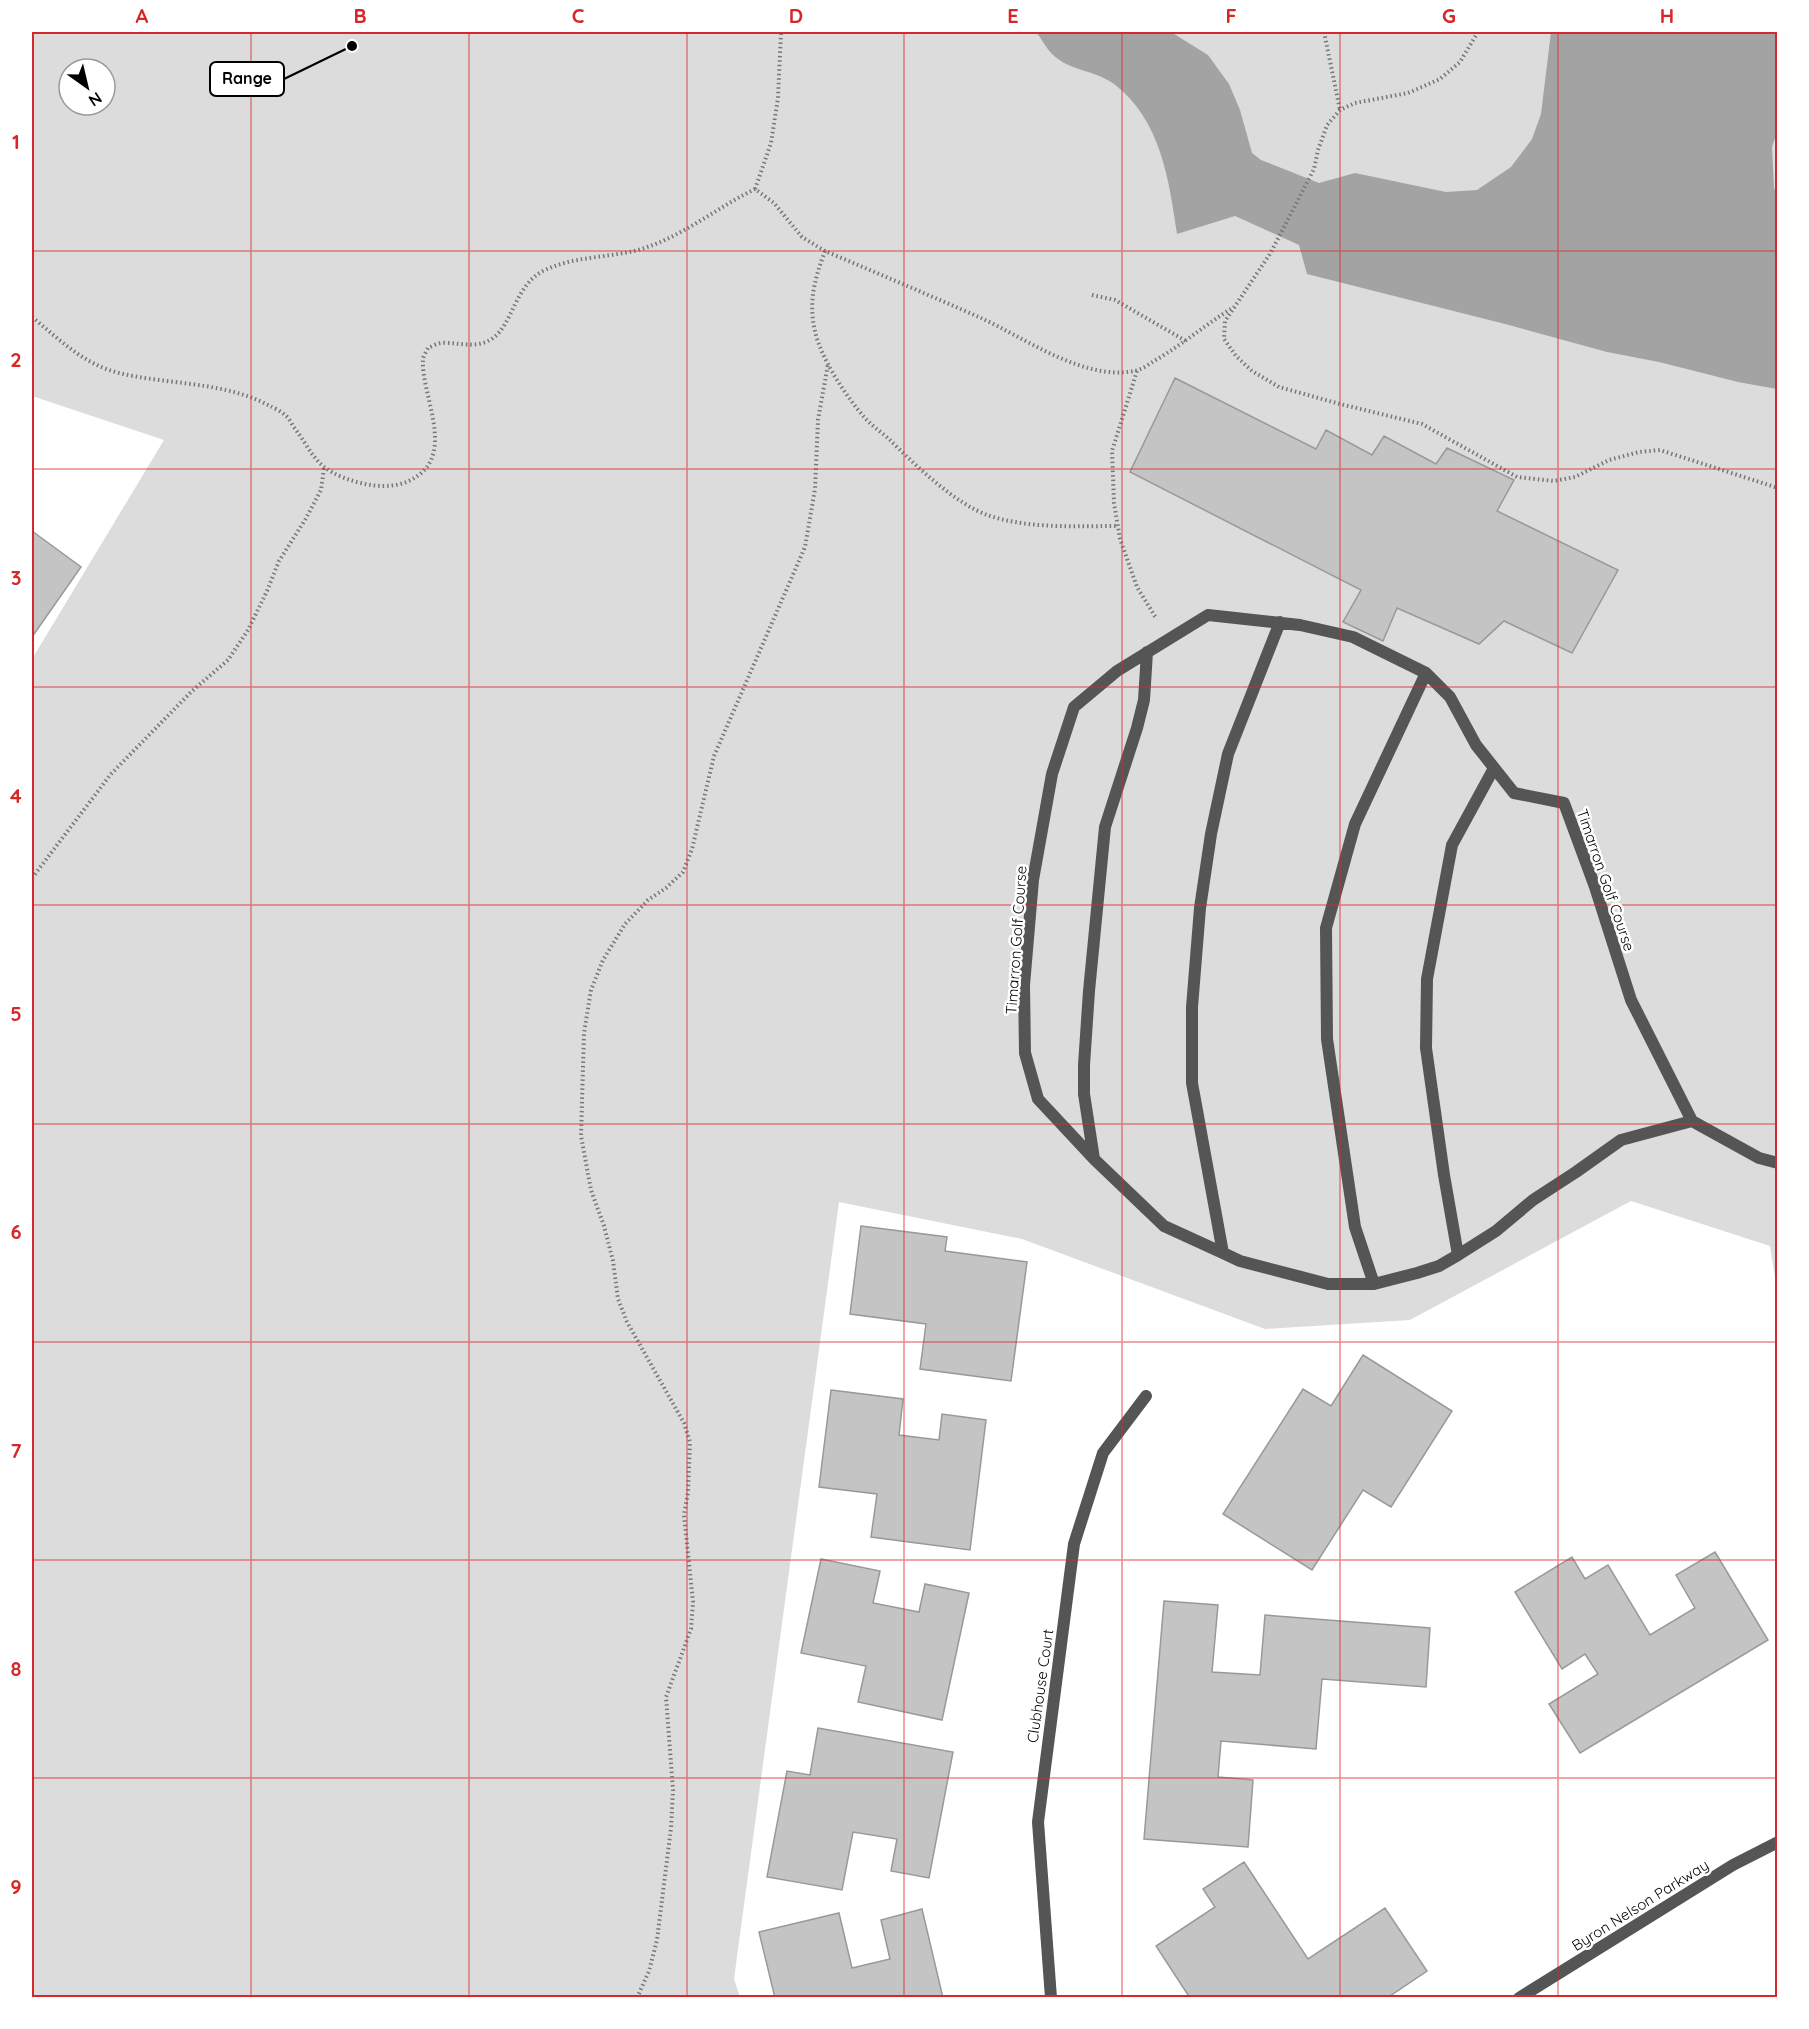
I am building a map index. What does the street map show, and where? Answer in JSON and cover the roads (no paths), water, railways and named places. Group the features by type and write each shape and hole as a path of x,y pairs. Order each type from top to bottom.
{"street":[{"name":"Timarron Golf Course","path":"1208,615 1280,622 1353,638 1426,673 1450,697 1476,745 1514,793 1564,804 1595,887 1631,1000 1692,1121 1621,1140 1533,1200 1496,1231 1458,1256 1439,1266 1374,1284 1328,1284 1240,1261 1164,1226 1094,1159 1038,1099 1025,1053 1024,985 1033,880 1052,774 1074,707 1117,671 1208,615"},
{"path":"1223,1253 1192,1083 1192,1007 1200,908 1211,834 1228,754 1280,622"},
{"path":"1094,1159 1084,1094 1084,1065 1105,826 1144,700 1147,652"},
{"path":"1374,1284 1355,1227 1326,1040 1326,928 1355,824 1426,673"},
{"path":"1458,1256 1426,1048 1427,979 1452,844 1494,768"},
{"path":"1692,1121 1759,1158 1778,1163"},
{"name":"Clubhouse Court","path":"1052,1998 1038,1822 1074,1544 1103,1453 1146,1396"},
{"name":"Byron Nelson Parkway","path":"1519,1998 1733,1865 1778,1842"}],"place":[{"name":"Range","path":"352,46"}]}
